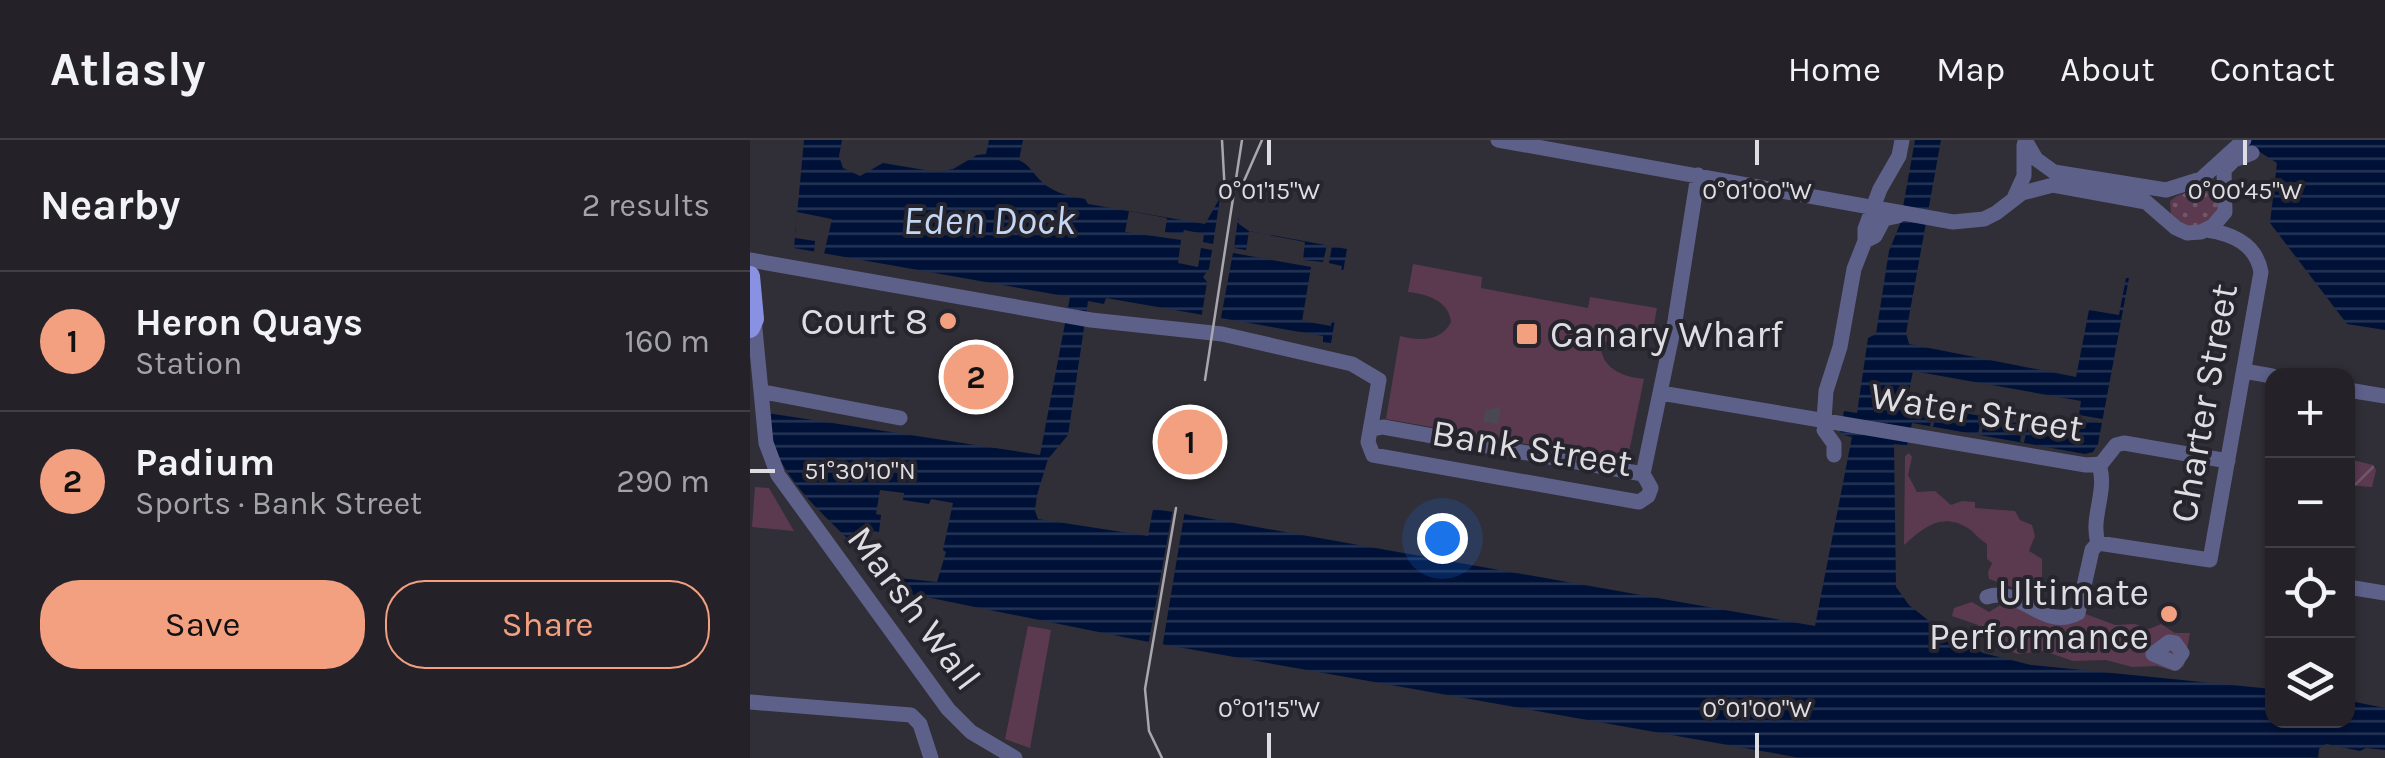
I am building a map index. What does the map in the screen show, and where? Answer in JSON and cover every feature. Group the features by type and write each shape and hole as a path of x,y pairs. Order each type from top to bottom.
{"main road":[{"path":"752,324 759,269"}],"street":[{"path":"1498,140 1856,203 1885,214 1940,220 1984,218 1996,214 2014,198 2022,186 2026,163 2024,140"},
{"path":"1834,454 1834,444 1824,425 1824,401 1840,348 1854,269 1866,241 1875,236 1885,214 1902,140"},
{"path":"2024,140 2036,159 2054,172 2154,194"},
{"path":"2014,198 2053,185 2154,194 2201,179 2252,145"},
{"path":"2207,230 2224,214 2223,189 2252,145"},
{"path":"1643,474 1661,393 1698,175"},
{"path":"2201,179 2223,189"},
{"name":"Charter Street","path":"2098,543 2210,560 2244,371 2260,264 2251,248 2232,236 2207,230 2187,233 2165,219 2162,204 2154,194"},
{"path":"750,260 759,269 774,272 816,279 856,277 1089,320 1222,334 1352,364 1379,380 1373,429"},
{"name":"Marsh Wall","path":"752,324 766,443 786,487 948,709 971,732 1015,758"},
{"path":"2244,371 2265,375"},
{"path":"2355,391 2385,396"},
{"name":"Water Street","path":"1661,393 1824,425 1842,423 2099,465 2116,445 2124,443 2228,461"},
{"path":"769,394 900,418"},
{"name":"Bank Street","path":"1383,426 1643,474 1651,488 1639,502 1373,456 1368,442 1373,429 1383,426"},
{"path":"1987,596 2002,594 2054,618 2072,617 2080,610 2092,550 2098,543 2094,530 2103,479 2099,465"},
{"path":"2355,588 2385,593"},
{"path":"750,702 911,715 920,724 931,758"}],"shaded area":[{"path":"2203,187 2215,194 2218,208 2207,225 2185,227 2171,216 2170,201"},
{"path":"1413,264 1482,277 1481,288 1588,308 1590,297 1657,308 1652,335 1623,333 1605,342 1601,349 1606,362 1616,371 1644,379 1627,462 1386,419 1400,336 1429,338 1447,329 1451,322 1442,304 1408,292"},
{"path":"1909,453 1912,457 1908,475 1917,492 1935,491 1951,505 1975,502 1975,508 2015,511 2020,520 2032,525 2035,536 2029,551 2042,559 2042,588 2029,593 1989,579 1992,563 1987,559 1987,544 1958,523 1933,524 1904,545 1905,456"},
{"path":"2355,461 2373,465 2376,470 2372,487 2355,486"},
{"path":"755,487 769,488 794,531 752,527"},
{"path":"1972,602 1989,612 2005,602 2083,613 2115,625 2135,624 2149,629 2161,624 2175,633 2190,633 2184,666 2174,671 2106,660 2073,661 2044,651 2017,654 1978,625 1952,616 1954,608"},
{"path":"1028,626 1051,630 1030,748 1005,739"}],"water":[{"path":"804,140 842,140 839,156 843,168 860,176 883,163 937,172 953,169 986,154 989,140 1023,140 1019,160 1048,187 1085,199 1088,204 1205,224 1221,196 1236,199 1239,224 1249,231 1347,249 1331,343 1323,342 1323,336 1106,298 1104,304 1088,301 1068,435 1048,459 1037,495 1038,519 1148,536 1153,509 1815,626 1852,437 1840,434 1844,411 1857,413 1868,338 1876,334 1889,251 1900,224 1915,140 1941,140 1906,333 1909,344 2076,377 2089,310 2119,315 2129,278 2098,444 2093,452 2085,454 1912,423 1907,446 1894,444 1896,587 1909,605 1943,632 1983,653 2031,665 2265,688 2265,728 2355,728 2355,702 2385,708 2385,750 2360,751 2326,744 2319,749 2318,758 1801,758 1133,639 921,596 912,599 897,588 899,578 937,582 953,503 903,500 904,493 880,490 876,514 881,515 879,532 867,530 863,554 787,472 777,454 767,413 1040,455 1070,297 794,248"},
{"path":"2241,140 2385,140 2385,330 2347,324 2270,223 2277,163"}],"pier":[{"name":"Eden Dock","path":"1221,191 1241,198 1234,248 1246,250 1249,231 1305,242 1303,260 1323,262 1327,245 1332,246 1329,263 1342,266 1341,272 1348,274 1340,321 1332,320 1331,326 1302,321 1311,267 1233,253 1220,323 1201,320 1207,282 1203,277 1209,269 1212,250 1201,248 1198,267 1178,263 1181,240 1125,232 1129,211 1167,218 1165,232 1204,234 1203,242 1213,244"},
{"path":"797,212 832,219 824,254 814,252 815,241 795,238"},
{"path":"1913,371 2081,401 2079,415 2103,419 2102,423 2079,419 2076,432 2028,423 2024,443 2020,442 2023,423 2007,420 2008,408 1988,404 1981,436 1981,416 1937,408 1933,427 1933,407 1907,402"},
{"path":"1173,508 1185,510 1162,649 1148,646"}],"tunnel":[{"path":"1487,446 1491,404"}],"tram line":[{"path":"1222,140 1225,194"},
{"path":"1205,380 1242,140"},
{"path":"1244,181 1262,140"},
{"path":"1162,758 1149,731 1145,689 1176,508"}],"place":[{"name":"Court 8","path":"948,321"},
{"name":"Canary Wharf","path":"1527,334"},
{"name":"Padium","path":"976,377"},
{"name":"Heron Quays","path":"1190,442"},
{"name":"Ultimate Performance","path":"2169,614"}]}
